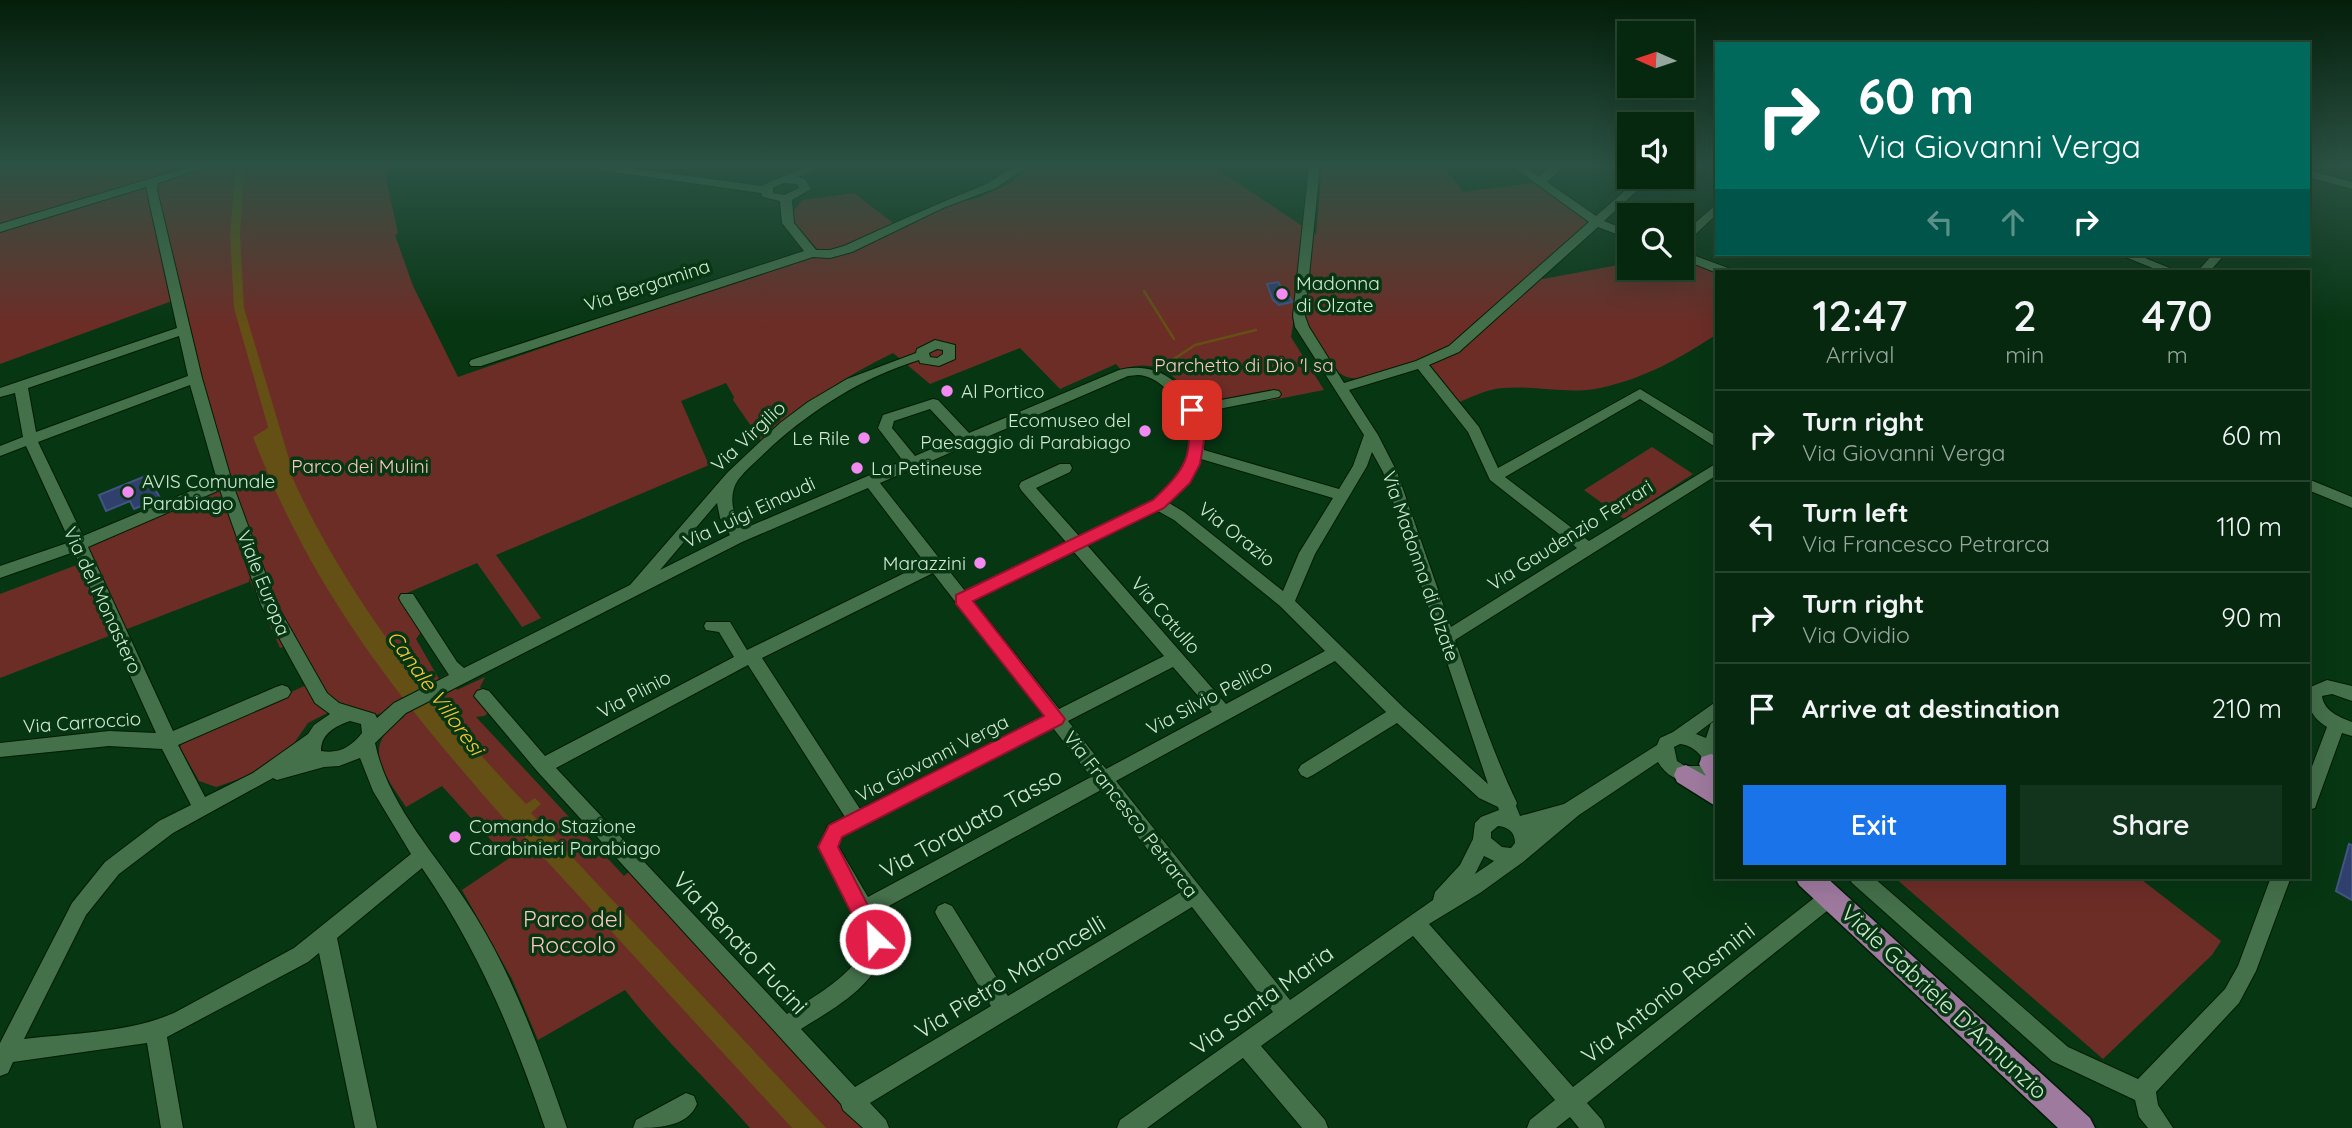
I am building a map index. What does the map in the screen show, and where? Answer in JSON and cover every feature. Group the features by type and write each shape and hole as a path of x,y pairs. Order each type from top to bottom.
{"main road":[{"path":"1679,771 1715,796"},
{"name":"Viale Gabriele D'Annunzio","path":"1810,879 2080,1128"}],"street":[{"path":"0,228 33,219"},
{"name":"Viale Europa","path":"157,219 195,378 225,482 269,605 321,698"},
{"path":"788,219 788,223 812,253"},
{"name":"Via Bergamina","path":"476,363 812,253 830,254 848,249 912,219"},
{"name":"Via Madonna di Olzate","path":"1309,219 1299,316 1302,327 1371,435 1390,472 1484,750 1513,817"},
{"path":"1591,219 1617,230"},
{"path":"1342,388 1421,364 1454,349 1600,219"},
{"path":"2130,256 2168,270"},
{"path":"2205,270 2217,256"},
{"path":"1694,260 1721,270"},
{"path":"0,393 183,330"},
{"name":"Via Virgilio","path":"634,590 731,479 802,414 862,376 922,355"},
{"path":"1421,364 1474,430 1495,476 1587,548"},
{"name":"Via Luigi Einaudi","path":"369,738 400,708 715,549 1124,373 1143,370 1159,375 1192,410"},
{"path":"0,451 195,378"},
{"name":"Via del Monastero","path":"21,386 30,439 162,724 166,742 174,751 201,807"},
{"path":"1495,476 1640,393 1715,442"},
{"path":"962,599 1159,504 1184,479 1196,453 1198,435 1192,410 1274,394"},
{"path":"912,463 885,428 888,418 933,403 967,440"},
{"path":"1286,602 1307,554 1360,466 1371,435"},
{"path":"1196,453 1342,495"},
{"name":"Via Catullo","path":"1065,468 1026,486 1223,713"},
{"name":"Via Gaudenzio Ferrari","path":"1446,638 1715,469"},
{"path":"731,479 723,501 728,521 740,537"},
{"name":"Via Francesco Petrarca","path":"870,481 1288,1014"},
{"path":"0,572 77,545 225,482"},
{"path":"2310,485 2352,503"},
{"name":"Via Orazio","path":"1159,504 1221,548 1286,602 1398,713 1513,817"},
{"path":"715,549 691,542 686,536 691,523 712,517 728,521"},
{"name":"Via Plinio","path":"543,766 747,658 935,565"},
{"path":"407,598 451,667 454,680"},
{"path":"712,626 724,626 857,820 835,831 828,847 863,910 875,939 866,964 839,991 785,1027"},
{"name":"Via Silvio Pellico","path":"1103,778 1336,653"},
{"name":"Via Giovanni Verga","path":"857,820 1175,658"},
{"path":"2310,798 2345,726 2317,709 2310,692 2326,687 2351,690"},
{"path":"166,742 282,692"},
{"name":"Via Renato Fucini","path":"483,696 543,766 851,1102 878,1128"},
{"path":"372,774 314,756 311,748 321,698 369,719 372,774 470,925 511,1007 556,1128"},
{"name":"Via Luigi Einaudi","path":"356,715 400,708"},
{"name":"Via Santa Maria","path":"1128,1128 1420,919 1473,887 1572,809 1663,750 1666,743 1679,737 1715,710"},
{"path":"1307,770 1398,713"},
{"path":"3,1058 79,909 112,867 147,840 201,807 259,778 338,717 356,715"},
{"path":"1679,737 1698,741 1713,764"},
{"name":"Via Carroccio","path":"0,750 135,738 166,742"},
{"path":"259,778 345,757 369,738"},
{"path":"1713,764 1715,746"},
{"name":"Via Madonna di Olzate","path":"1483,832 1484,750"},
{"path":"1663,750 1679,771"},
{"name":"Via Santa Maria","path":"1625,773 1679,771 1703,774 1713,764"},
{"name":"Via Torquato Tasso","path":"863,910 1103,778"},
{"name":"Via Santa Maria","path":"1420,919 1467,871 1483,832 1497,818 1572,809"},
{"path":"1483,832 1485,846 1499,856 1519,853 1526,838 1513,817"},
{"path":"3,1058 156,1031 301,955 424,855"},
{"path":"1861,879 2060,1054 2144,1093"},
{"path":"2162,1128 2147,1109 2144,1093 2149,1081 2236,990 2280,879"},
{"name":"Via Pietro Maroncelli","path":"851,1102 1194,895"},
{"name":"Via Antonio Rosmini","path":"1538,1128 1830,897"},
{"path":"945,912 1005,1009"},
{"path":"1420,919 1594,1128"},
{"path":"326,936 366,1128"},
{"path":"156,1031 172,1128"},
{"path":"1245,1044 1315,1127"},
{"path":"645,1128 686,1104"}],"green space":[{"name":"Parco dei Mulini","path":"0,219 395,219 398,233 395,235 413,286 458,377 820,252 795,224 794,219 887,219 897,226 915,219 1291,219 1316,235 1317,219 1584,219 1587,223 1532,274 1543,279 1617,265 1617,280 1694,280 1694,262 1715,270 1715,335 1661,367 1616,384 1576,391 1515,387 1496,389 1452,405 1414,363 1375,376 1358,378 1351,378 1336,370 1317,346 1305,320 1301,276 1291,337 1324,390 1267,401 1265,393 1198,403 1174,377 1165,371 1145,365 1121,370 1116,364 1060,389 1020,348 930,384 893,353 824,392 762,442 733,400 726,383 681,401 709,465 496,555 541,618 522,627 477,563 400,596 421,632 416,639 439,679 449,673 457,690 485,677 480,687 498,706 484,716 476,717 624,876 630,871 871,1128 750,1128 625,990 538,1040 512,979 462,890 508,859 442,786 406,807 390,783 380,760 382,738 404,717 395,709 363,719 331,711 308,723 292,746 245,777 216,787 199,781 180,747 184,741 313,682 292,644 280,648 249,578 249,582 0,678 0,594 90,560 86,545 228,485 180,298 0,364"},
{"path":"1652,447 1693,474 1624,519 1584,490"},
{"path":"1896,879 2141,879 2221,941 2212,955 2103,1059"}],"shaded area":[{"path":"271,426 318,530 347,579 413,674 449,719 526,804 535,798 541,804 531,813 826,1128 792,1128 510,821 507,822 395,687 331,595 277,493 253,437"}],"building":[{"name":"Madonna di Olzate","path":"1278,282 1283,290 1286,289 1292,302 1279,305 1273,300 1267,284"},
{"name":"AVIS Comunale Parabiago","path":"148,475 160,498 134,509 130,501 106,511 99,495"},
{"path":"2349,844 2352,845 2352,900 2336,891"}],"waterway":[{"name":"Canale Villoresi","path":"236,219 239,308 286,469"},
{"path":"1144,291 1174,339"},
{"path":"1168,363 1195,345 1256,330"}],"place":[{"name":"Madonna di Olzate","path":"1282,294"},
{"name":"Al Portico","path":"947,391"},
{"name":"Ecomuseo del Paesaggio di Parabiago","path":"1145,431"},
{"name":"Le Rile","path":"864,438"},
{"name":"La Petineuse","path":"857,468"},
{"name":"AVIS Comunale Parabiago","path":"128,492"},
{"name":"Marazzini","path":"980,563"},
{"name":"Comando Stazione Carabinieri Parabiago","path":"455,837"}],"route":[{"path":"875,939 874,930 828,847 835,831 1056,719 962,599 1159,504 1184,479 1193,464 1198,435 1192,410"}],"park label":[{"name":"Parchetto di Dio 'l sa","path":"1244,365"},
{"name":"Parco del Roccolo","path":"573,932"}]}
